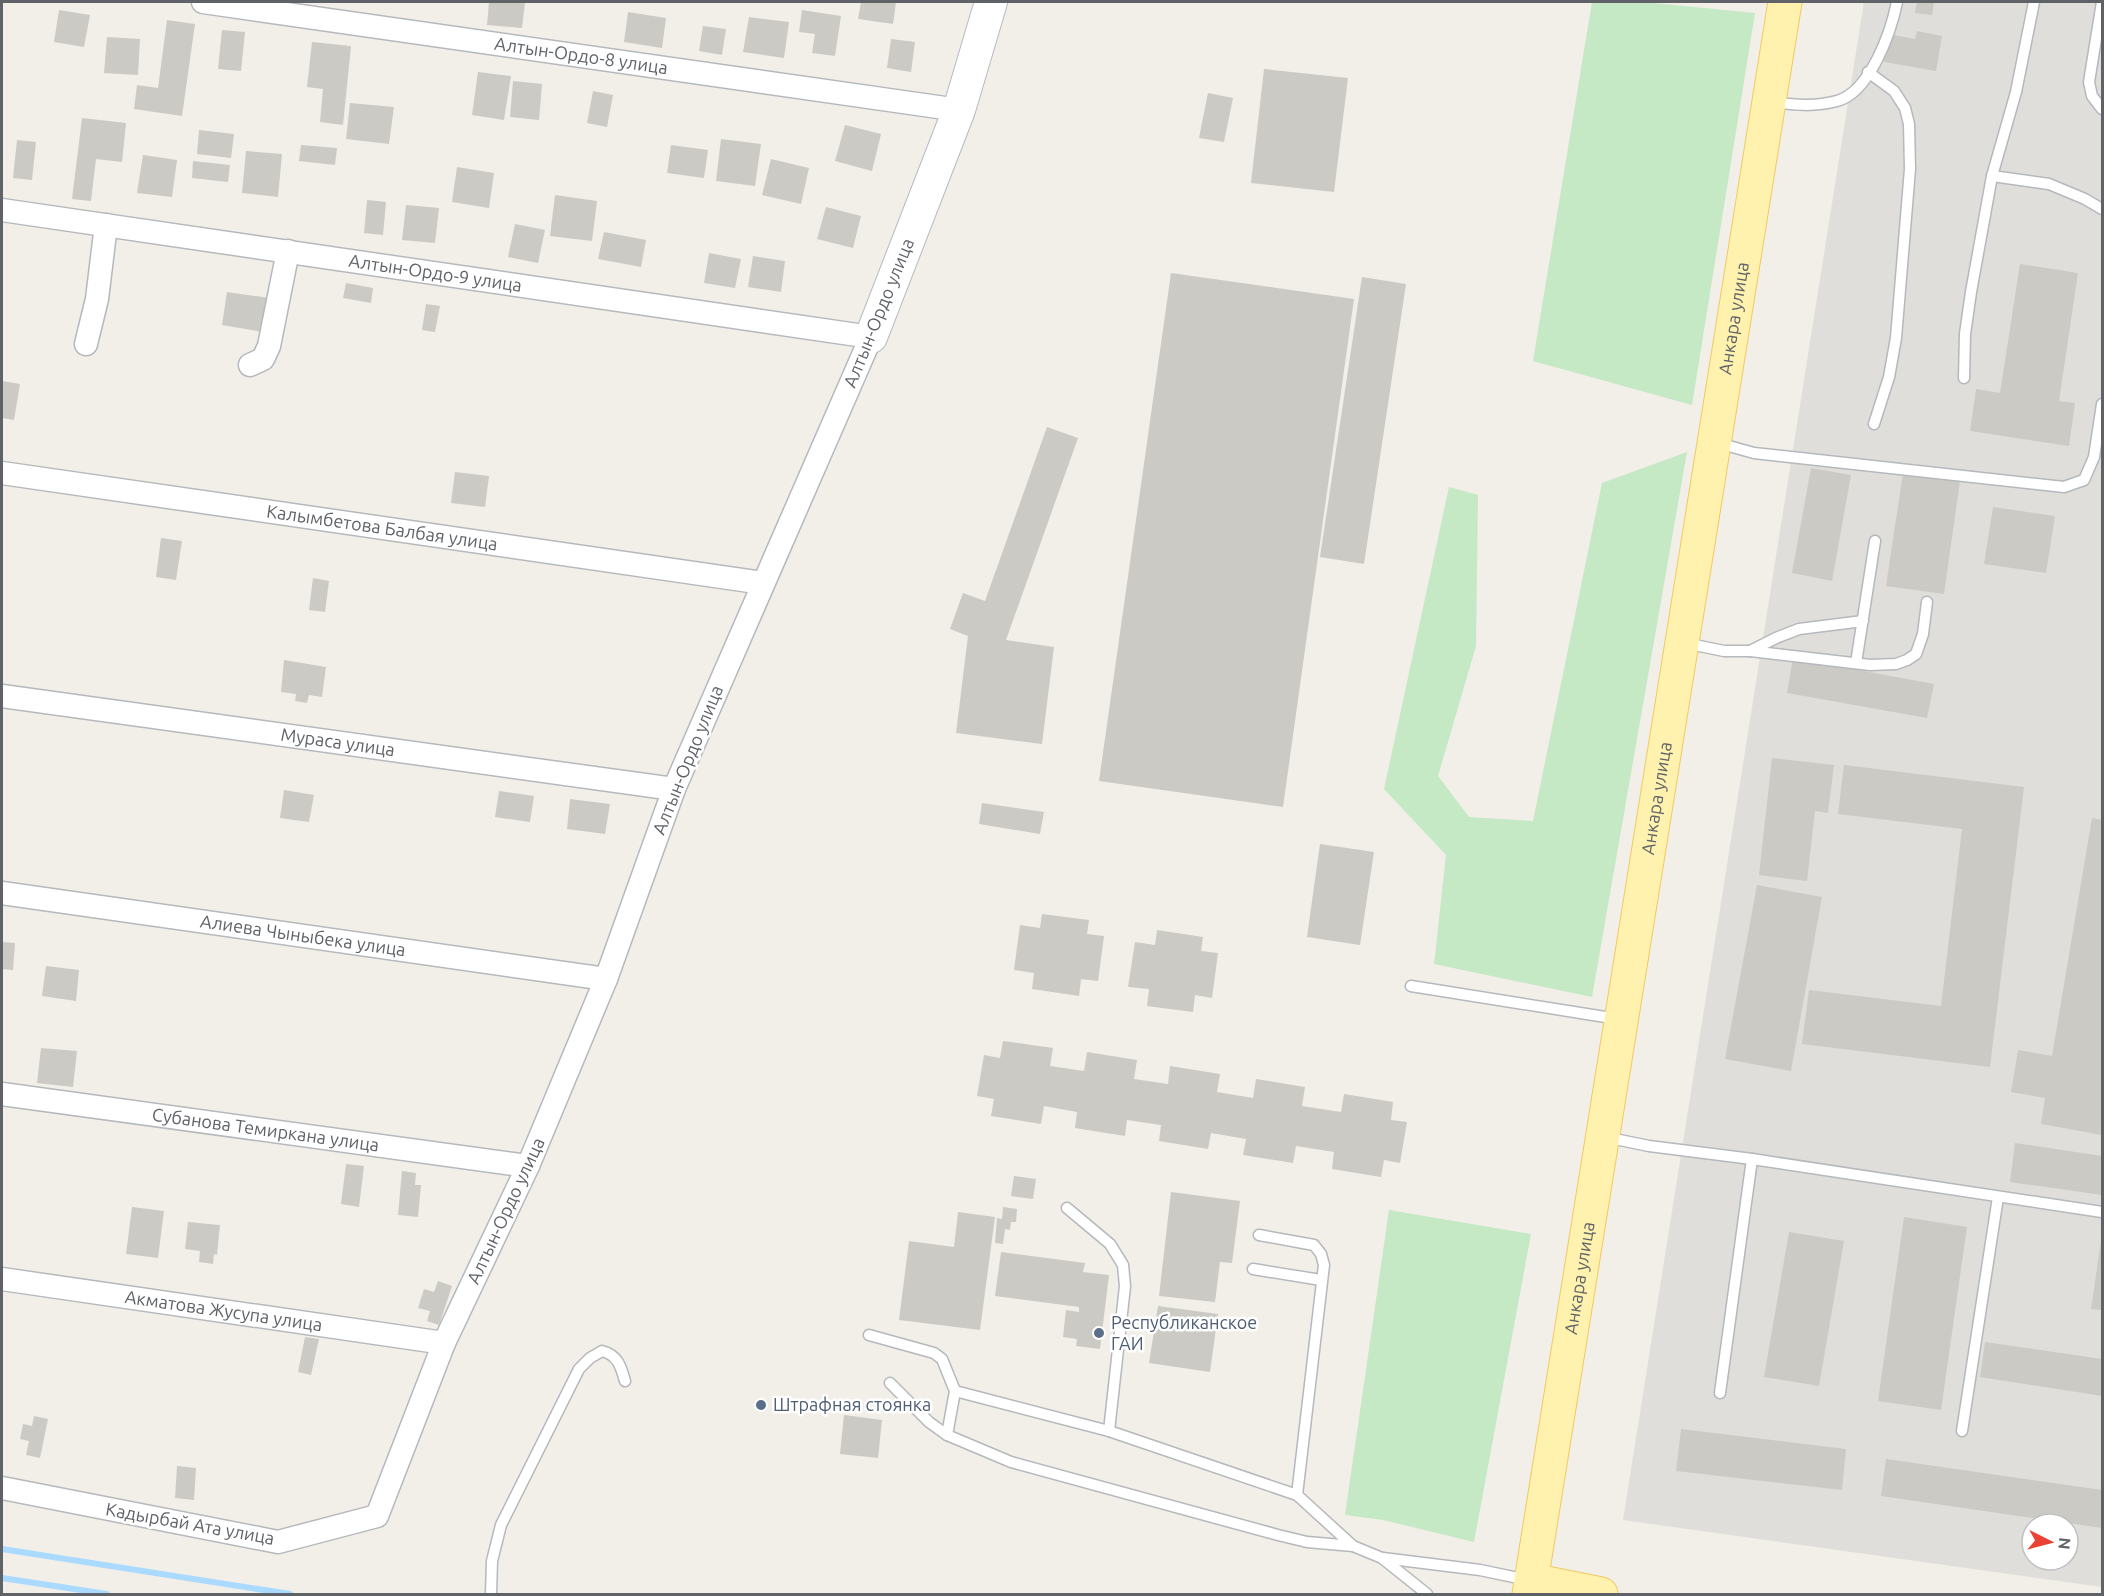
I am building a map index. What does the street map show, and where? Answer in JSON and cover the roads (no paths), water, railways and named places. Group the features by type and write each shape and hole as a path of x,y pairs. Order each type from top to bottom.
{"main road":[{"name":"Анкара улица","path":"1530,1587 1785,2"},
{"path":"1530,1587 1602,1594"}],"street":[{"name":"Алтын-Ордо-8 улица","path":"202,2 959,110"},
{"name":"Алтын-Ордо улица","path":"377,1516 444,1343 528,1166 606,980 674,789 871,337 959,110 991,2"},
{"name":"Алтын-Ордо-9 улица","path":"2,210 871,337"},
{"path":"86,344 97,299 106,225"},
{"path":"250,365 263,359 269,346 288,252"},
{"name":"Калымбетова Балбая улица","path":"2,473 764,583"},
{"name":"Мураса улица","path":"2,696 674,789"},
{"name":"Алиева Чыныбека улица","path":"2,893 606,980"},
{"name":"Субанова Темиркана улица","path":"2,1094 528,1166"},
{"name":"Акматова Жусупа улица","path":"2,1279 444,1343"},
{"name":"Кадырбай Ата улица","path":"2,1488 278,1542 377,1516"}],"lane":[{"path":"1769,102 1809,106 1839,101 1858,88 1879,56 1893,21 1897,2"},
{"path":"1964,378 1965,334 1992,176 2016,92 2034,2"},
{"path":"2103,2 2089,82 2092,96 2103,109"},
{"path":"1868,72 1894,92 1905,108 1909,124 1910,170 1896,338 1889,377 1874,424"},
{"path":"1992,176 2049,184 2103,209"},
{"path":"1714,442 1754,453 2064,487 2084,480 2094,457 2103,404"},
{"path":"1856,663 1875,541"},
{"path":"1682,642 1724,651 1750,651 1856,663 1896,664 1916,654 1923,634 1926,602"},
{"path":"1750,651 1799,629 1863,621"},
{"path":"1411,986 1621,1019"},
{"path":"1602,1136 1649,1146 1752,1159 2103,1212"},
{"path":"1720,1393 1752,1159"},
{"path":"1962,1431 1998,1197"},
{"path":"1067,1208 1110,1244 1123,1265 1125,1286 1109,1431"},
{"path":"1259,1235 1314,1245 1321,1254 1324,1265 1297,1495"},
{"path":"1253,1269 1322,1280"},
{"path":"869,1335 934,1353 942,1359 955,1391 947,1435"},
{"path":"490,1594 492,1561 501,1525 579,1369 590,1358 602,1351 615,1356 620,1363 625,1381"},
{"path":"890,1383 928,1422 947,1435 1011,1461 1307,1542 1353,1546 1382,1558 1480,1570 1530,1587"},
{"path":"955,1391 1109,1431 1297,1495 1353,1546"},
{"path":"1382,1558 1427,1594"}],"waterway":[{"path":"2,1549 290,1594"},
{"path":"2,1578 107,1594"}],"place":[{"name":"Республиканское ГАИ","path":"1099,1333"},
{"name":"Штрафная стоянка","path":"761,1405"}]}
